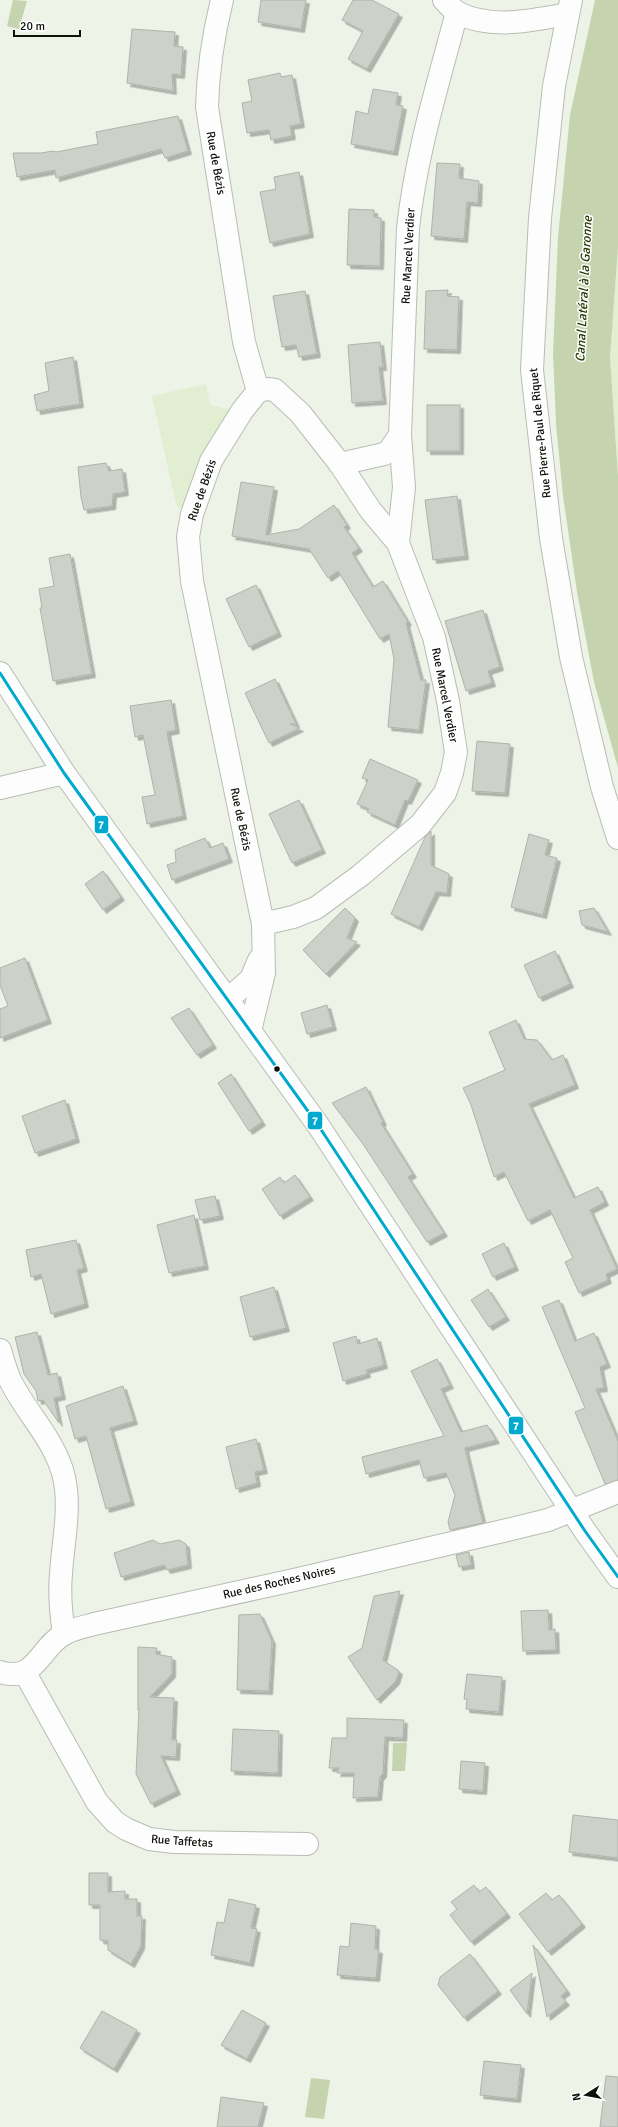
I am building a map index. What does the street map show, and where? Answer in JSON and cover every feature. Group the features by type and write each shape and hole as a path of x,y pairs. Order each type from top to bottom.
{"street":[{"name":"Rue de Bézis","path":"222,0 213,36 207,107 244,342 258,391 242,411 211,461 192,514 188,537 192,581 263,924 264,973 250,1031"},
{"name":"Rue Marcel Verdier","path":"398,543 404,487 400,436 408,228 411,196 451,6"},
{"path":"451,6 488,22 504,23 570,7"},
{"name":"Rue Pierre-Paul de Riquet","path":"570,7 554,86 540,218 532,370 551,538 571,657 602,787 618,838"},
{"name":"Rue Marcel Verdier","path":"258,391 268,389 275,390 300,413 340,464 371,511 398,543 434,637 448,701 456,752 452,773 444,793 420,825 361,875 316,908 293,917 263,924"},
{"path":"340,464 384,454 389,451 400,436"},
{"path":"0,673 64,773 318,1125 618,1577"},
{"path":"0,788 64,773"},
{"path":"228,999 251,979 264,946"},
{"path":"0,1350 10,1381 26,1407 42,1428 64,1476 66,1495 66,1532 61,1573 60,1604 64,1634"},
{"name":"Rue des Roches Noires","path":"25,1673 64,1634 94,1624 436,1547 548,1520 618,1492"},
{"path":"0,1672 16,1675 25,1673"},
{"name":"Rue Taffetas","path":"25,1673 97,1802 115,1822 126,1830 149,1839 174,1842 307,1844"}],"shaded area":[{"path":"618,247 618,477 610,357"},
{"path":"206,384 210,405 231,410 183,508 179,508 176,504 152,396"}],"water":[{"path":"13,0 27,1 19,29 7,26"},
{"name":"Canal Latéral à la Garonne","path":"595,0 618,0 618,247 610,357 618,477 618,768 594,682 577,592 563,496 556,424 553,353 558,237 570,115"},
{"path":"393,1743 407,1743 405,1771 392,1771"},
{"path":"311,2078 330,2080 324,2119 305,2117"}],"building":[{"path":"261,0 306,0 301,29 258,22"},
{"path":"353,0 372,0 399,14 367,69 348,59 363,31 342,20"},
{"path":"132,29 175,32 174,46 183,47 181,75 172,74 173,91 127,83"},
{"path":"280,73 281,77 292,75 301,124 290,126 292,136 271,140 269,130 247,133 242,103 252,101 248,80"},
{"path":"373,89 398,93 396,105 403,106 394,152 351,144 356,111 368,114"},
{"path":"178,116 188,151 165,158 161,149 56,178 55,170 17,177 13,153 56,152 98,144 96,132"},
{"path":"437,163 460,164 459,178 479,181 478,203 467,202 464,239 431,236"},
{"path":"299,172 310,234 270,243 260,192 276,189 274,177"},
{"path":"349,209 374,210 374,217 381,218 380,266 347,265"},
{"path":"448,290 447,296 459,297 457,350 424,349 426,291"},
{"path":"305,291 317,354 299,357 296,345 282,347 273,296"},
{"path":"380,342 383,367 379,367 383,401 352,403 348,345"},
{"path":"73,357 80,404 37,411 34,395 49,391 45,363"},
{"path":"427,405 460,405 460,451 427,451"},
{"path":"106,463 109,471 122,469 125,492 113,494 112,506 84,510 78,467"},
{"path":"241,482 274,487 266,535 299,529 334,505 347,525 344,527 359,548 352,553 373,587 383,581 408,622 406,623 421,680 426,680 419,730 388,727 394,659 389,634 380,639 338,571 328,578 309,549 232,536"},
{"path":"457,496 465,556 433,560 425,500"},
{"path":"70,554 92,674 53,681 40,608 42,608 39,589 54,586 49,558"},
{"path":"256,585 278,633 249,647 226,599"},
{"path":"483,610 500,667 488,671 492,683 466,691 445,621"},
{"path":"275,679 296,724 290,724 300,728 269,743 245,693"},
{"path":"171,700 176,730 167,732 183,816 147,824 142,797 155,795 143,735 135,737 130,706"},
{"path":"477,741 510,744 505,793 472,791"},
{"path":"370,759 418,780 408,801 405,800 395,825 367,812 369,809 357,804 368,780 362,778"},
{"path":"299,800 322,850 292,863 269,814"},
{"path":"431,831 431,865 449,874 447,893 436,892 419,927 391,914 425,837"},
{"path":"529,834 549,840 545,855 557,858 543,915 511,907"},
{"path":"205,838 210,848 223,843 229,859 172,880 167,865 176,862 175,850"},
{"path":"103,871 121,897 103,910 85,884"},
{"path":"345,908 355,918 347,938 357,942 326,974 303,950"},
{"path":"594,908 608,932 582,925 579,911"},
{"path":"555,951 570,984 539,998 524,965"},
{"path":"25,958 48,1020 0,1038 0,1009 8,1006 0,985 0,968"},
{"path":"327,1005 333,1027 307,1034 301,1013"},
{"path":"189,1008 213,1045 197,1055 171,1018"},
{"path":"516,1020 524,1039 537,1040 552,1060 563,1055 575,1085 529,1104 574,1198 598,1187 605,1202 590,1210 617,1269 606,1274 608,1280 579,1293 565,1262 573,1258 550,1210 528,1221 504,1172 494,1177 471,1105 463,1088 505,1070 489,1032"},
{"path":"231,1074 262,1122 249,1131 218,1083"},
{"path":"366,1087 383,1122 381,1123 413,1174 408,1177 444,1233 427,1242 363,1144 332,1103"},
{"path":"65,1100 76,1139 35,1153 22,1116"},
{"path":"295,1175 310,1197 280,1216 262,1189 280,1177 284,1183"},
{"path":"215,1196 220,1216 200,1220 195,1200"},
{"path":"194,1215 205,1266 169,1273 157,1225"},
{"path":"76,1240 84,1268 77,1270 85,1304 51,1314 41,1274 31,1277 26,1250"},
{"path":"504,1243 515,1267 493,1277 482,1254"},
{"path":"274,1287 286,1328 250,1337 240,1297"},
{"path":"488,1289 506,1317 489,1327 471,1300"},
{"path":"559,1300 575,1341 594,1333 607,1364 600,1367 604,1388 596,1389 618,1441 618,1480 605,1484 575,1412 585,1408 542,1307"},
{"path":"37,1332 48,1375 57,1373 62,1396 54,1398 59,1423 43,1400 38,1401 36,1391 24,1374 15,1337"},
{"path":"356,1336 358,1344 377,1338 384,1365 366,1370 367,1374 343,1381 333,1343"},
{"path":"437,1359 450,1385 441,1389 461,1432 487,1425 496,1440 465,1448 483,1523 450,1530 448,1522 455,1495 446,1473 424,1478 419,1460 366,1474 362,1457 444,1436 411,1371"},
{"path":"123,1386 134,1421 110,1428 131,1502 106,1509 86,1436 75,1439 66,1406"},
{"path":"256,1439 264,1470 255,1472 257,1483 236,1489 226,1447"},
{"path":"153,1540 160,1544 179,1540 186,1544 188,1565 167,1570 164,1565 121,1577 114,1553"},
{"path":"469,1552 471,1565 459,1567 456,1555"},
{"path":"400,1591 383,1660 399,1671 396,1681 377,1700 348,1657 362,1648 374,1596"},
{"path":"548,1610 549,1630 555,1629 556,1650 523,1651 521,1611"},
{"path":"260,1614 272,1641 269,1691 237,1690 239,1615"},
{"path":"138,1647 157,1648 156,1654 172,1657 172,1674 150,1697 174,1698 172,1740 177,1740 176,1757 161,1756 177,1791 151,1804 136,1774 139,1709 138,1710"},
{"path":"467,1674 502,1677 499,1712 466,1709 467,1699 464,1699"},
{"path":"347,1718 404,1720 403,1738 385,1737 383,1774 380,1777 378,1797 353,1798 354,1773 337,1773 339,1768 329,1768 332,1738 347,1738"},
{"path":"233,1729 279,1731 278,1773 231,1771"},
{"path":"461,1761 485,1763 483,1791 459,1789"},
{"path":"573,1815 618,1820 618,1858 569,1852"},
{"path":"89,1873 108,1873 108,1892 125,1891 125,1899 137,1899 137,1916 142,1916 141,1946 131,1964 108,1950 108,1941 100,1940 100,1905 89,1905"},
{"path":"474,1885 479,1892 486,1887 507,1914 471,1942 450,1915 457,1909 451,1902"},
{"path":"546,1893 552,1900 559,1895 582,1924 548,1952 519,1914"},
{"path":"229,1899 256,1905 251,1928 257,1929 250,1963 211,1955 217,1922 224,1923"},
{"path":"351,1923 376,1926 375,1949 379,1950 376,1978 337,1975 340,1946 349,1947"},
{"path":"533,1945 567,1991 561,1996 566,2002 547,2017"},
{"path":"470,1954 498,1991 464,2018 438,1985 440,1977"},
{"path":"532,1973 527,2014 510,1990"},
{"path":"242,2010 266,2023 247,2059 221,2045"},
{"path":"102,2011 137,2030 114,2069 80,2048"},
{"path":"484,2061 521,2065 517,2099 480,2095"},
{"path":"606,2076 618,2077 618,2127 600,2127"},
{"path":"221,2097 264,2103 258,2127 217,2127"}],"transit line":[{"name":"7","path":"0,673 64,773 318,1125 585,1531 618,1577"}]}
